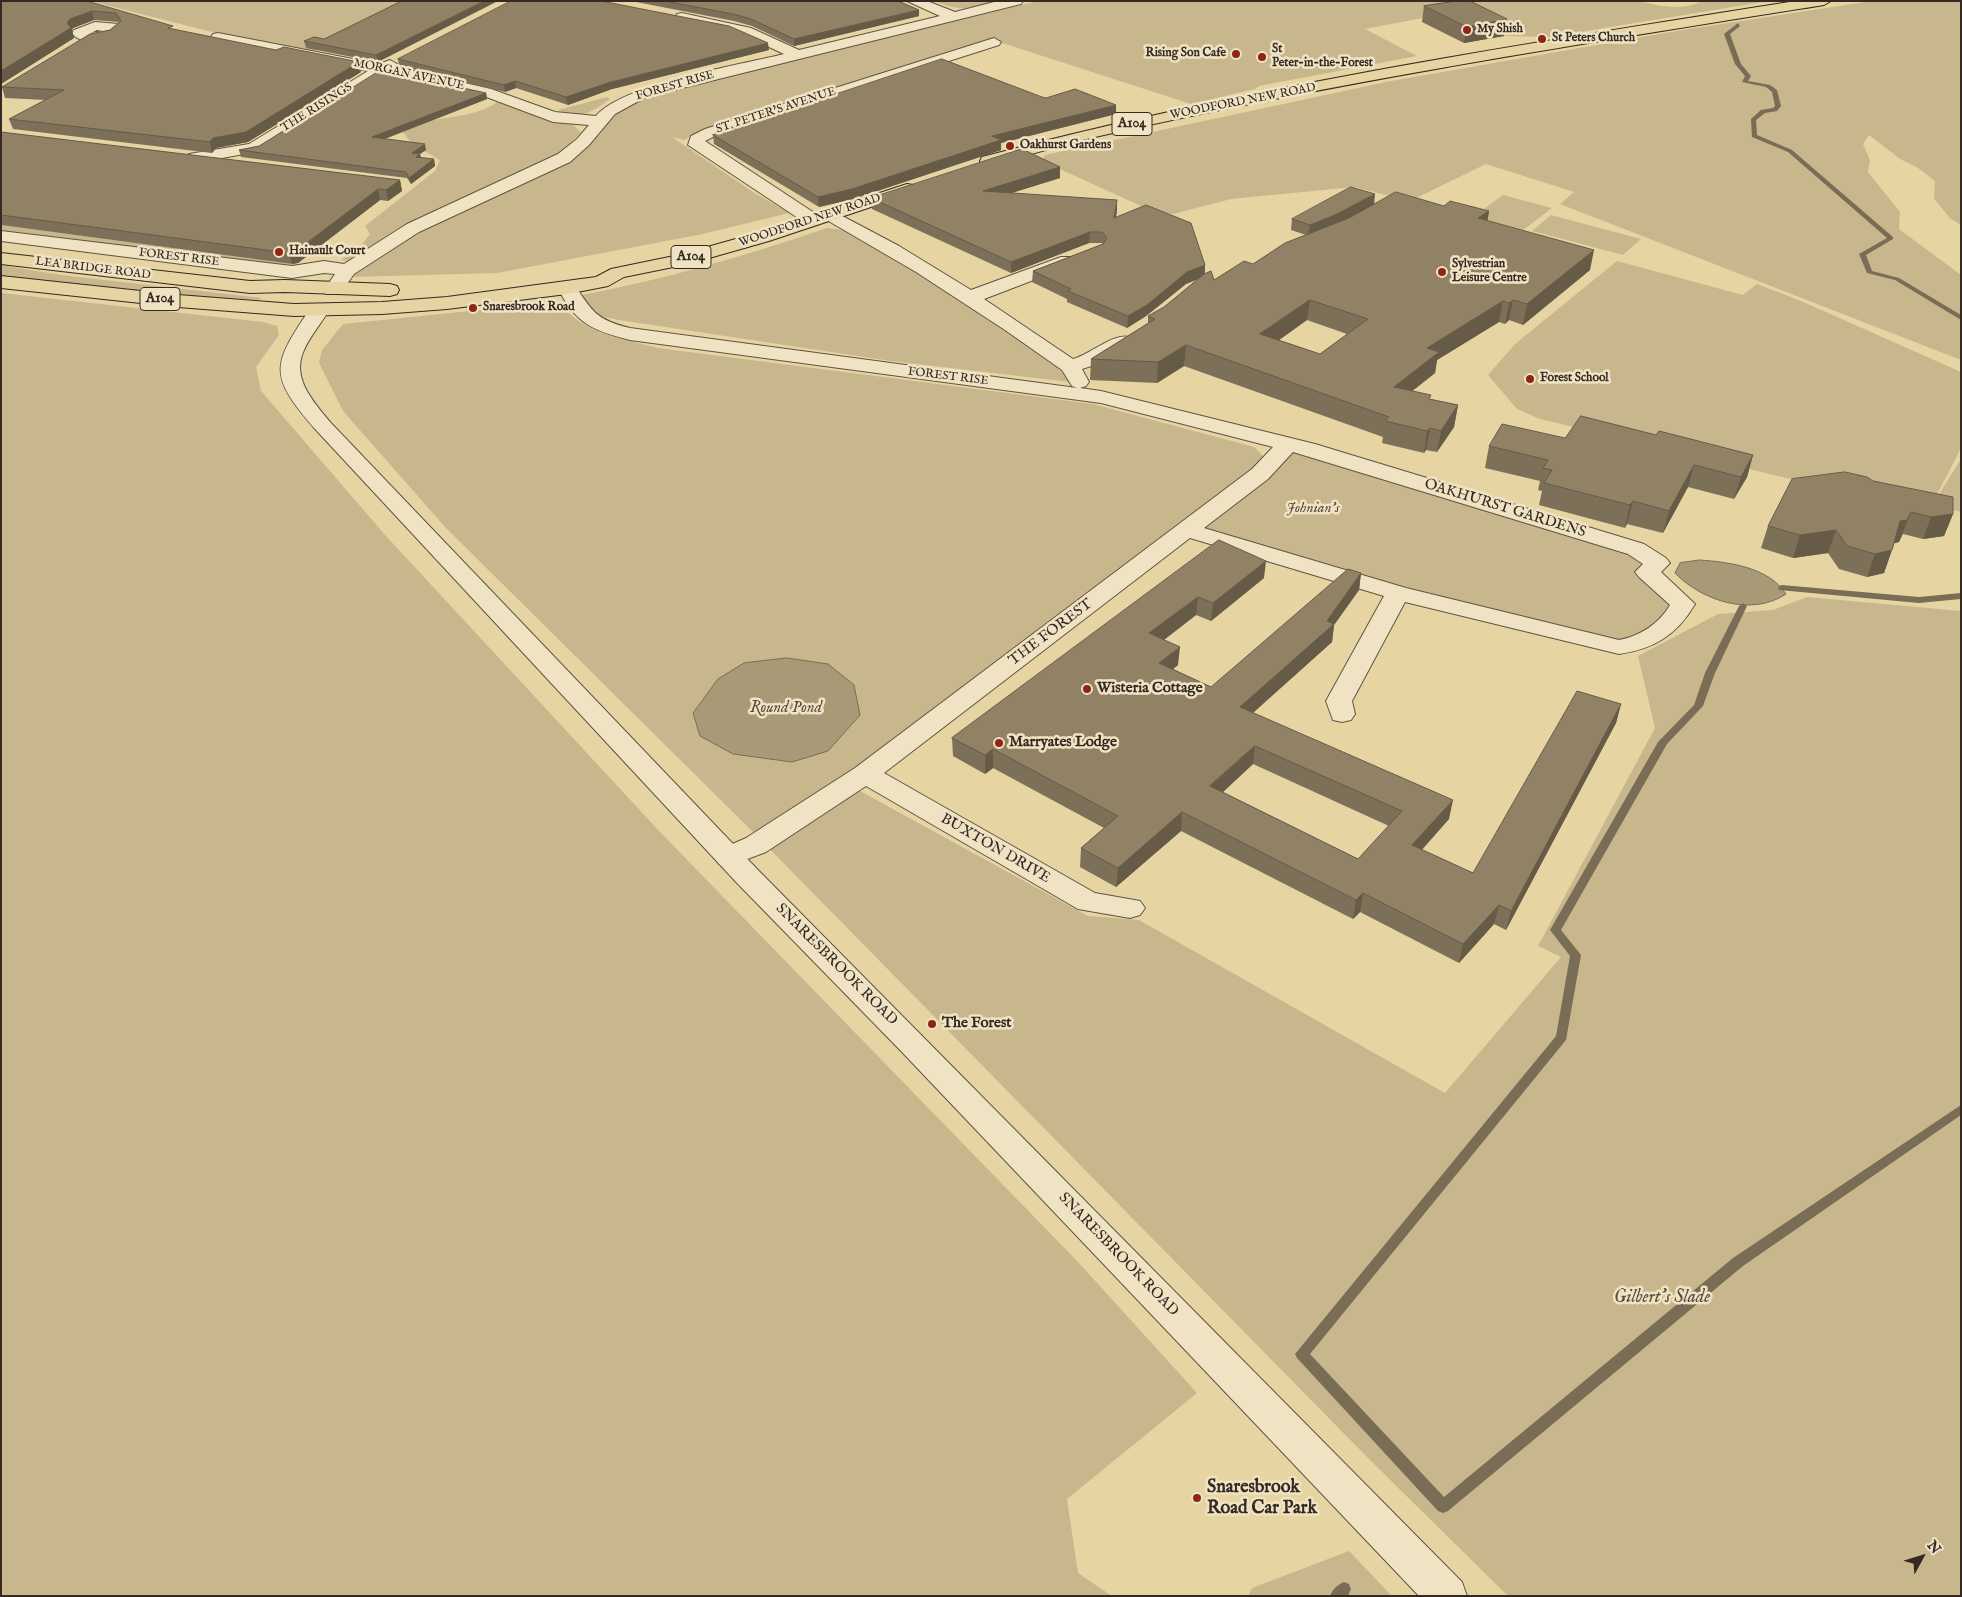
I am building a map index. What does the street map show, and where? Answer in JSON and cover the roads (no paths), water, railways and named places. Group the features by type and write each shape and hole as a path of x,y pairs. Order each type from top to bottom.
{"main road":[{"name":"WOODFORD NEW ROAD","path":"975,166 1032,148 1084,135 1291,92 1565,42 1824,1"},
{"name":"WOODFORD NEW ROAD","path":"326,299 447,303 601,282 618,274 726,248 922,184"},
{"name":"LEA BRIDGE ROAD","path":"1,258 250,287 259,293 326,299"},
{"name":"WOODFORD NEW ROAD","path":"326,299 380,290 487,286 598,272 618,274"},
{"name":"LEA BRIDGE ROAD","path":"1,282 178,301 326,299"}],"street":[{"path":"914,1 952,16"},
{"name":"FOREST RISE","path":"326,299 346,270 413,228 564,158 583,142 598,121 623,102 642,94 795,54 1016,1"},
{"path":"665,14 746,30 795,54"},
{"name":"MORGAN AVENUE","path":"218,36 381,68 486,92 553,117 598,121"},
{"path":"73,47 89,37"},
{"name":"ST. PETER'S AVENUE","path":"813,220 696,145 697,138 994,42"},
{"name":"THE RISINGS","path":"195,158 254,148 381,68 408,55"},
{"path":"176,156 257,165 254,148"},
{"path":"831,215 900,253 970,297 1070,366 1079,381 1080,394"},
{"name":"FOREST RISE","path":"5,239 292,272 324,267 346,270"},
{"path":"970,297 999,288 1088,252"},
{"name":"FOREST RISE","path":"567,288 578,309 591,320 609,329 630,334 1080,394"},
{"name":"SNARESBROOK ROAD","path":"326,299 290,359 289,376 298,397 729,857 1447,1596"},
{"path":"1070,366 1094,358 1139,331"},
{"name":"OAKHURST GARDENS","path":"1080,394 1102,397 1288,444 1636,549 1658,562 1647,572 1683,604 1676,618 1647,641 1620,647 1398,593 1186,530"},
{"name":"THE FOREST","path":"729,857 756,845 865,774 1260,474 1288,444"},
{"path":"1342,714 1339,701 1398,593"},
{"name":"BUXTON DRIVE","path":"865,774 1088,902 1130,908"}],"water":[{"path":"1700,560 1723,562 1759,572 1779,585 1786,594 1773,601 1743,605 1713,598 1686,583 1675,573 1680,563"},
{"name":"Round Pond","path":"787,658 828,664 854,685 860,715 828,751 792,762 733,754 700,736 693,713 718,679 744,663"}],"waterway":[{"path":"1738,25 1727,34 1738,64 1748,76 1745,82 1768,86 1775,91 1778,106 1775,110 1763,111 1753,120 1754,136 1790,151 1891,238 1862,254 1869,272 1897,279 1961,318"},
{"path":"1782,588 1919,600 1961,596"},
{"path":"1743,606 1710,673 1698,706 1663,742 1555,930 1576,955 1562,1037 1302,1354 1443,1506 1738,1262 1961,1109"},
{"path":"1337,1596 1344,1589"}],"place":[{"name":"My Shish","path":"1467,30"},
{"name":"St Peters Church","path":"1542,39"},
{"name":"Rising Son Cafe","path":"1236,54"},
{"name":"St Peter-in-the-Forest","path":"1262,57"},
{"name":"Oakhurst Gardens","path":"1010,146"},
{"name":"Hainault Court","path":"279,252"},
{"name":"Sylvestrian Leisure Centre","path":"1442,272"},
{"name":"Snaresbrook Road","path":"473,308"},
{"name":"Forest School","path":"1530,379"},
{"name":"Wisteria Cottage","path":"1087,689"},
{"name":"Marryates Lodge","path":"999,743"},
{"name":"The Forest","path":"932,1024"},
{"name":"Snaresbrook Road Car Park","path":"1197,1498"}],"park label":[{"name":"Johnian's","path":"1313,509"},
{"name":"Gilbert's Slade","path":"1662,1298"}]}
